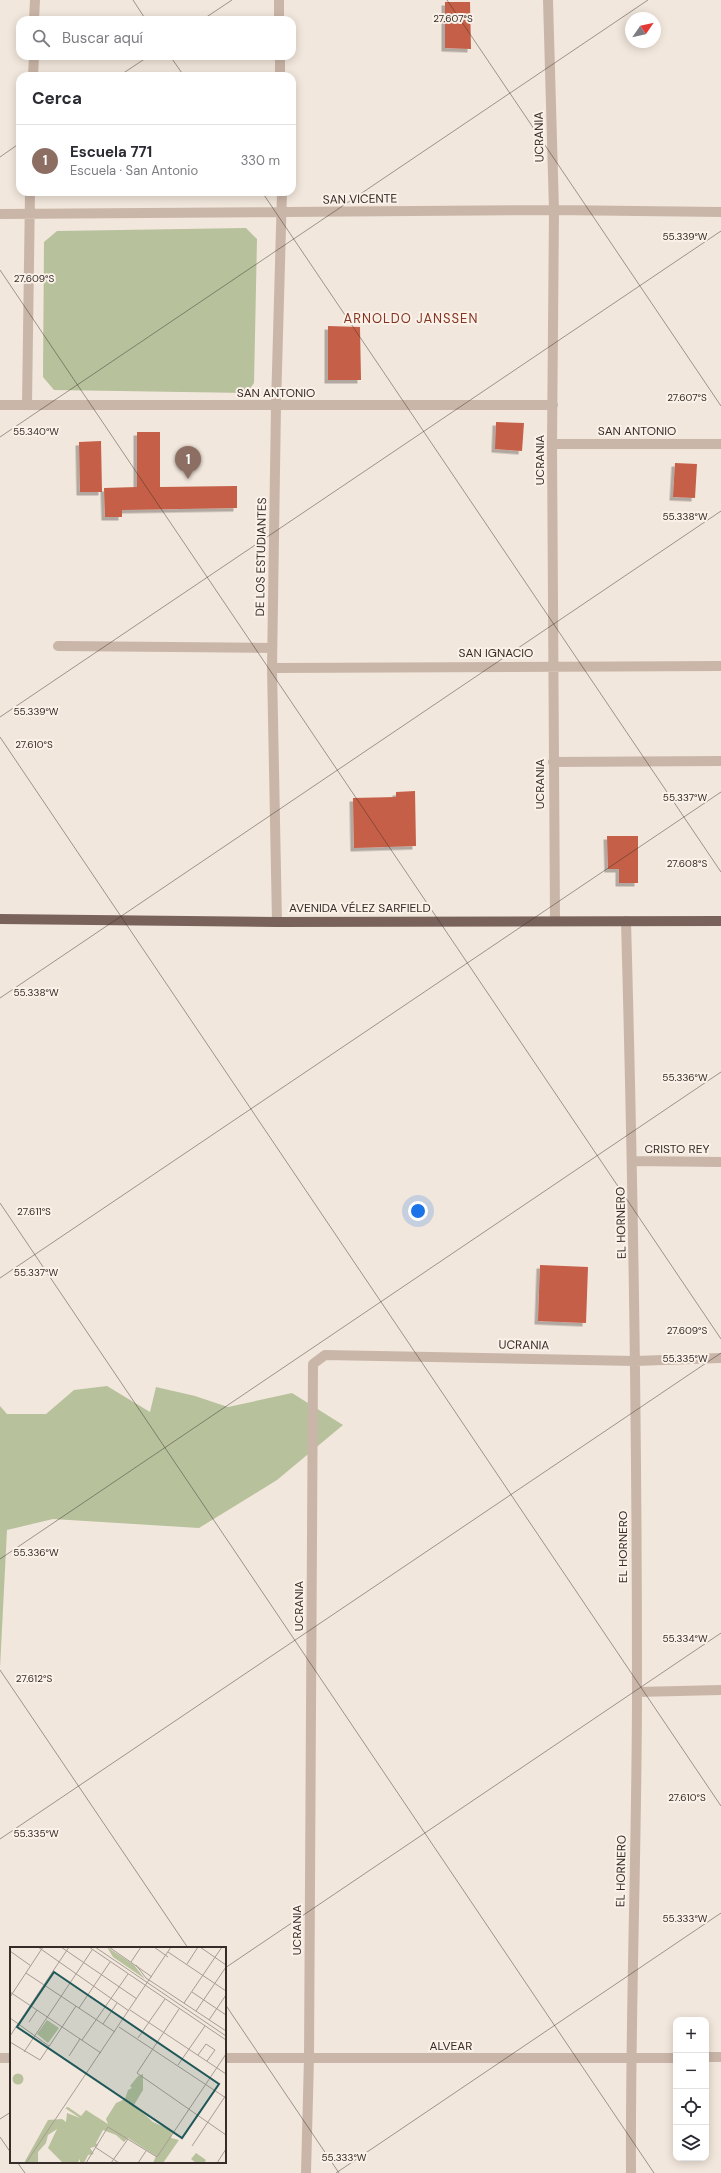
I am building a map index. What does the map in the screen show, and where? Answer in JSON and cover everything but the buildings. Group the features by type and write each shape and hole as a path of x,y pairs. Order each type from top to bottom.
{"main road":[{"name":"AVENIDA VÉLEZ SARFIELD","path":"0,919 277,922 554,920 721,921"}],"street":[{"path":"34,16 35,0"},
{"path":"279,0 279,16"},
{"name":"UCRANIA","path":"548,0 554,210 552,444 554,920"},
{"path":"33,72 34,60"},
{"path":"280,60 280,72"},
{"path":"27,405 30,196"},
{"name":"DE LOS ESTUDIANTES","path":"277,922 272,648 276,406 282,196"},
{"name":"SAN VICENTE","path":"0,214 554,210 721,212"},
{"name":"SAN ANTONIO","path":"0,405 553,405"},
{"name":"SAN ANTONIO","path":"552,444 721,444"},
{"path":"58,646 272,648"},
{"name":"SAN IGNACIO","path":"272,668 721,666"},
{"path":"553,762 721,761"},
{"name":"EL HORNERO","path":"626,921 633,1161 637,1692 631,2059 631,2173"},
{"name":"CRISTO REY","path":"633,1161 721,1162"},
{"name":"UCRANIA","path":"306,2173 310,2058 313,1364 325,1355 635,1360"},
{"path":"635,1360 721,1358"},
{"path":"637,1692 721,1690"},
{"path":"709,2057 721,2057"},
{"name":"ALVEAR","path":"226,2058 673,2058"}],"green space":[{"path":"246,228 257,239 254,383 247,393 54,390 43,377 44,242 57,231"},
{"path":"107,1386 150,1412 156,1387 195,1396 228,1407 292,1393 343,1425 277,1480 199,1528 53,1519 7,1530 0,1668 0,1406 7,1414 46,1414 74,1390"}],"place":[{"name":"Escuela 771","path":"188,479"}],"district":[{"name":"ARNOLDO JANSSEN","path":"411,318"}]}
